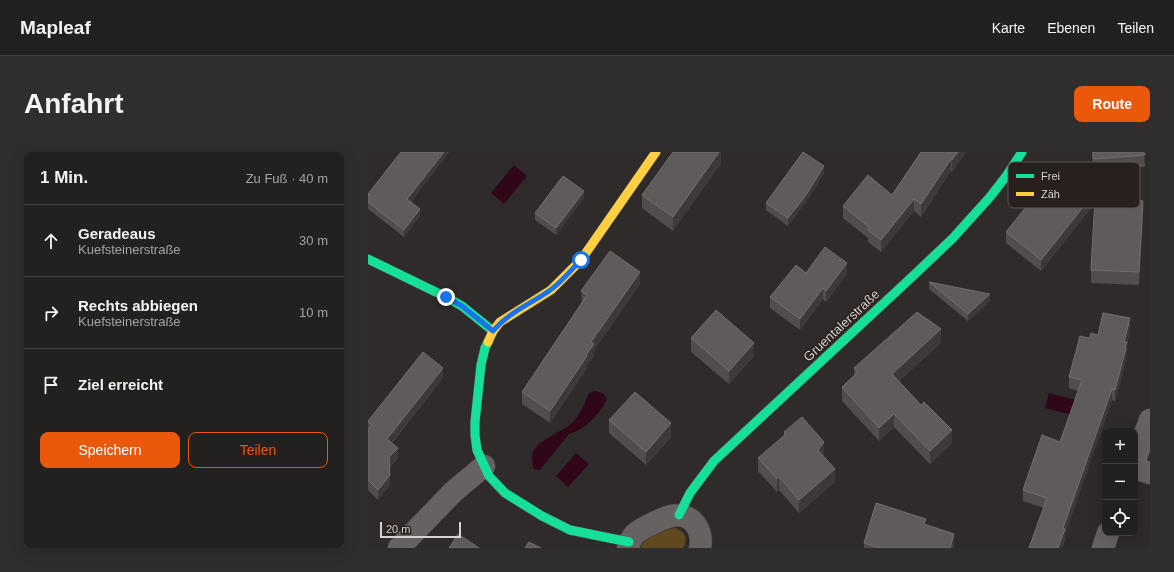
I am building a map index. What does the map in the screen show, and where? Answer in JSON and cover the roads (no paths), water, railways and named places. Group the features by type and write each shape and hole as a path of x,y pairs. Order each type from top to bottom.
{"street":[{"path":"656,152 581,260 550,290 500,322 493,331 485,348 474,422 474,435 477,450 489,476 505,493 542,516 570,530 629,545 635,534 641,530 671,516 679,515 692,520 697,526 700,532 700,548"},
{"name":"Gruentalerstraße","path":"1016,162 1022,152"},
{"name":"Gruentalerstraße","path":"679,515 690,493 714,461 942,249 983,205 1008,172"},
{"path":"368,259 462,306 493,331"},
{"path":"1138,452 1150,420"},
{"path":"399,548 453,492 484,466"},
{"path":"1138,469 1150,473"},
{"path":"1103,548 1107,536"}]}
